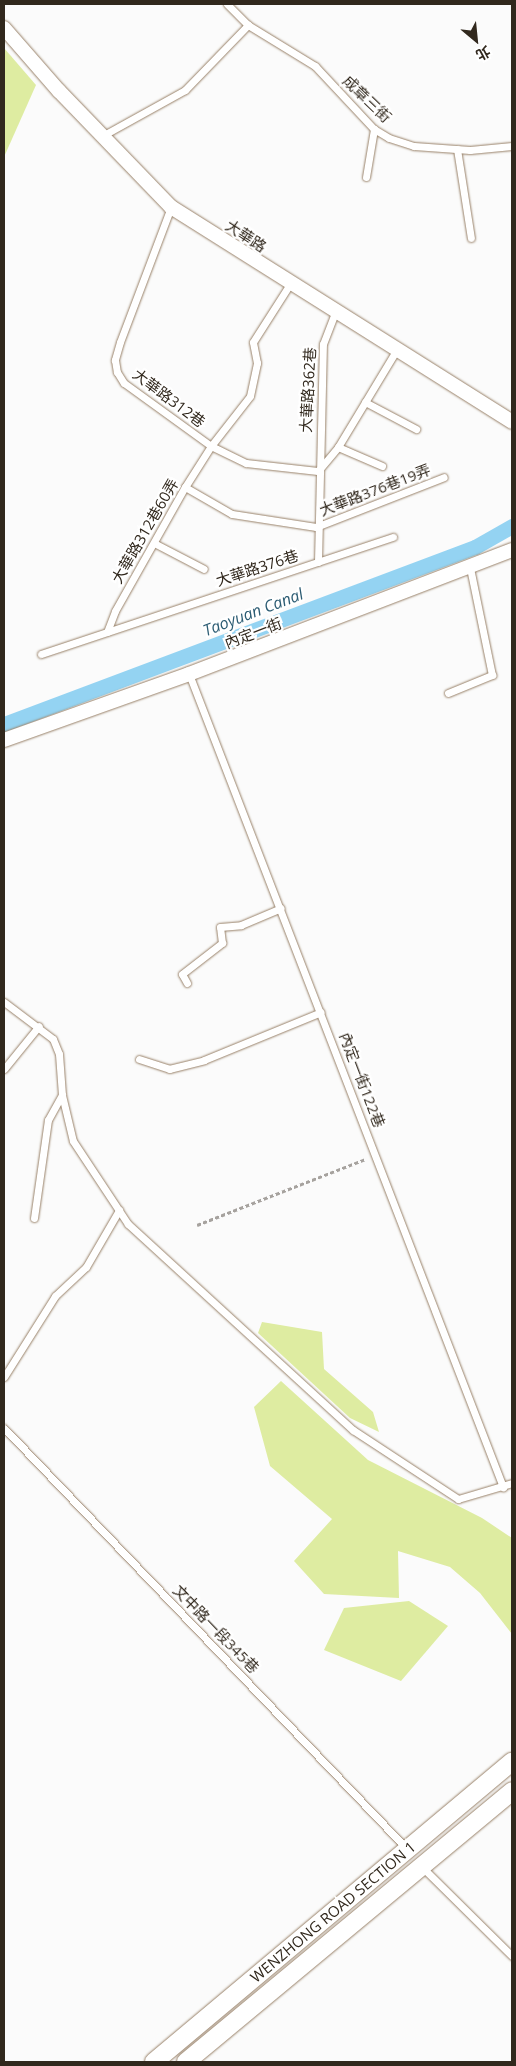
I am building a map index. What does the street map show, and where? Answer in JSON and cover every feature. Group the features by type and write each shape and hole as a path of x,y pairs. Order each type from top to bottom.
{"street":[{"name":"大華路","path":"4,28 102,136 171,207 335,313 512,422"},
{"name":"內定一街","path":"4,740 189,674 470,568 512,550"},
{"name":"WENZHONG ROAD SECTION 1","path":"154,2062 512,1762"},
{"name":"WENZHONG ROAD SECTION 1","path":"186,2062 512,1791"},
{"path":"408,1850 422,1867"},
{"path":"240,1990 254,2006"}],"lane":[{"name":"成章三街","path":"227,4 248,25 315,66 374,129 414,146 458,149 512,146"},
{"path":"102,136 186,90 248,25"},
{"path":"366,177 374,129"},
{"path":"458,149 470,238"},
{"name":"大華路312巷","path":"171,207 120,342 115,360 117,372 124,383 211,446 246,463 318,471"},
{"name":"大華路312巷60弄","path":"107,632 115,611 185,487 211,446 250,396 257,363 253,342 290,284"},
{"name":"大華路362巷","path":"318,471 323,344 335,313"},
{"path":"318,471 338,447 396,351"},
{"path":"366,402 416,429"},
{"path":"338,447 382,466"},
{"name":"大華路376巷","path":"41,654 318,562 316,527 318,471"},
{"name":"大華路376巷19弄","path":"316,527 444,477"},
{"path":"185,487 232,514 316,527"},
{"path":"318,562 392,537"},
{"path":"154,543 204,569"},
{"path":"448,693 492,675 470,568"},
{"name":"內定一街122巷","path":"189,674 503,1487"},
{"path":"187,983 182,974 222,944 220,927 241,926 280,908"},
{"path":"4,1002 39,1026 53,1039 59,1054 62,1095 73,1142 128,1224 353,1430 458,1499 512,1483"},
{"path":"139,1059 169,1069 204,1060 321,1012"},
{"path":"4,1069 39,1026"},
{"path":"34,1218 48,1120 62,1095"},
{"path":"4,1377 55,1296 86,1267 119,1210"},
{"name":"文中路一段345巷","path":"4,1428 408,1850"},
{"path":"422,1867 512,1956"}],"path":[{"path":"197,1225 376,1155"}],"green space":[{"path":"4,48 36,85 4,157"},
{"path":"262,1322 322,1332 324,1369 373,1412 379,1432 350,1418 258,1333"},
{"path":"281,1381 368,1460 482,1518 512,1538 512,1634 480,1593 450,1567 398,1551 399,1598 324,1594 294,1561 332,1519 270,1466 254,1407"},
{"path":"409,1601 448,1626 401,1681 324,1650 344,1608"}],"waterway":[{"name":"Taoyuan Canal","path":"4,724 475,547 512,526"}]}
